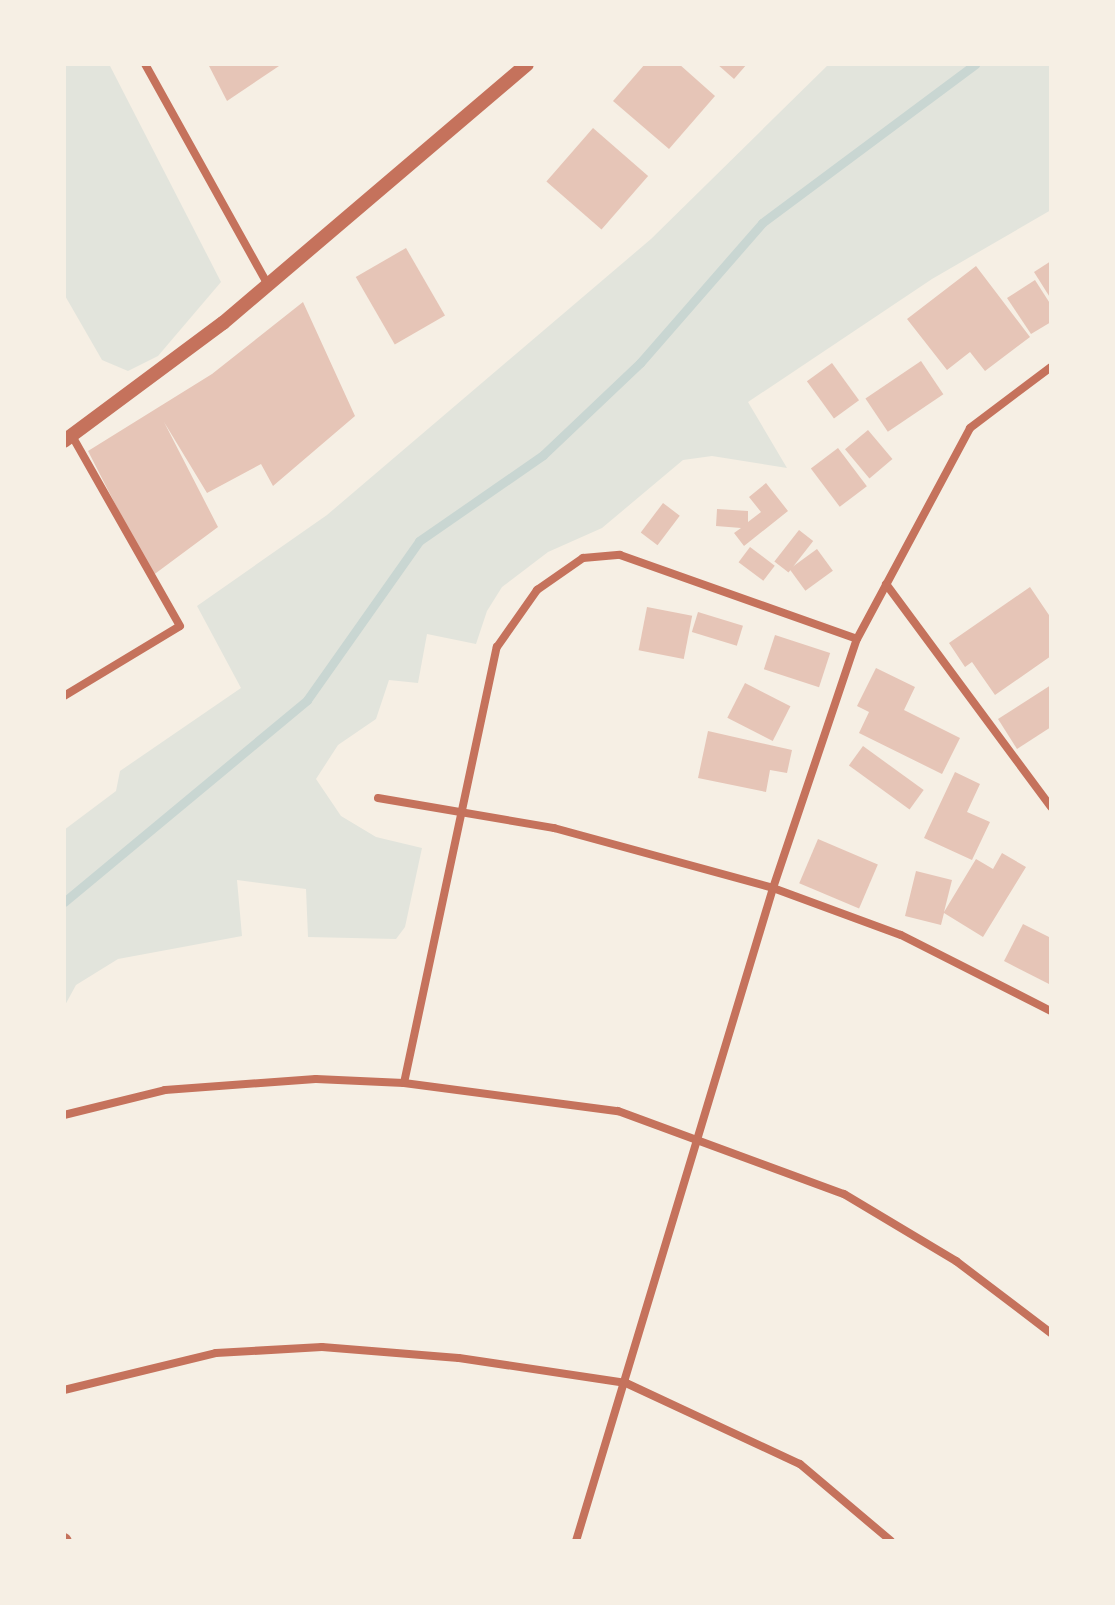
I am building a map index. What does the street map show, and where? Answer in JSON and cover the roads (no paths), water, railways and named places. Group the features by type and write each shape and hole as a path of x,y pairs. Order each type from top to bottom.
{"street":[{"path":"145,64 268,285"},
{"path":"64,696 180,626 68,438 268,285 527,64"},
{"path":"576,1541 773,888 857,639 970,428 1051,367"},
{"path":"404,1083 497,647 537,590 583,558 620,555 857,639"},
{"path":"886,584 1051,807"},
{"path":"378,798 461,809 675,858 773,888 901,935 1051,1011"},
{"path":"64,1115 165,1090 316,1079 404,1083 618,1111 698,1137 844,1194 956,1261 1051,1333"},
{"path":"64,1390 216,1353 322,1347 459,1358 626,1383 800,1464 891,1541"}],"waterway":[{"path":"64,902 307,700 419,541 543,455 640,363 762,223 975,64"}]}
